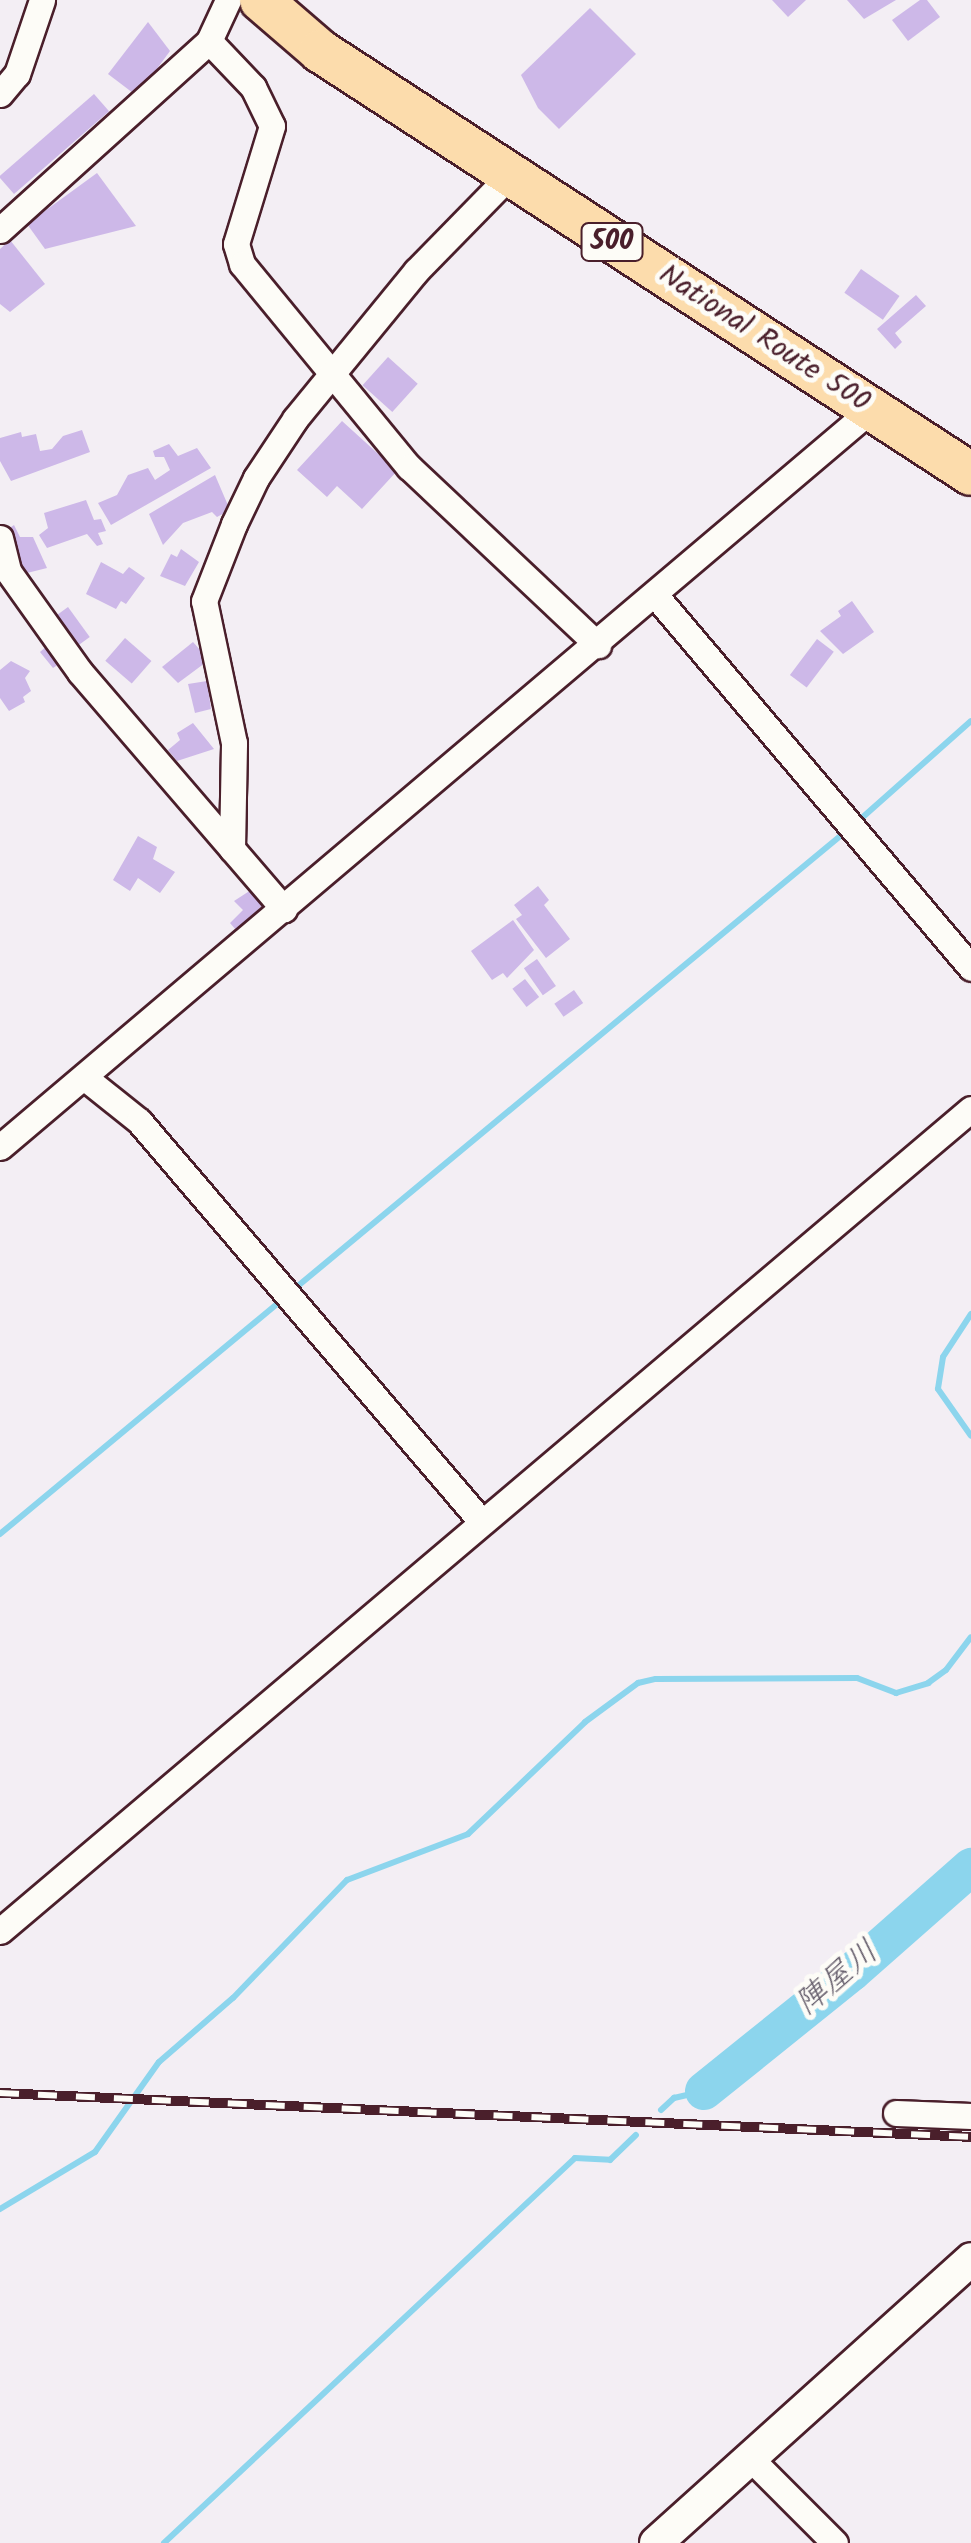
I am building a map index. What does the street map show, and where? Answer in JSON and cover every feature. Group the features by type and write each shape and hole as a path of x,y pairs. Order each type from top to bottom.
{"highway":[{"name":"National Route 500","path":"261,0 320,51 971,474"}],"street":[{"path":"0,94 17,74 42,0"},
{"path":"0,230 209,41 228,0"},
{"path":"209,41 253,87 272,126 236,244 242,264 334,371 409,468 598,645"},
{"path":"232,849 234,743 204,600 256,478 295,419 416,271 509,176"},
{"path":"0,1147 598,645 872,408"},
{"path":"0,538 4,574 80,672 284,909"},
{"path":"655,595 971,968"},
{"path":"84,1078 140,1121 481,1521"},
{"path":"0,1932 971,1109"},
{"path":"896,2114 971,2116"},
{"path":"656,2543 971,2259"},
{"path":"750,2458 836,2543"}],"building":[{"path":"772,0 806,0 788,17"},
{"path":"847,0 896,0 864,19"},
{"path":"920,0 927,0 940,17 908,41 892,20"},
{"path":"590,8 636,54 559,129 538,108 521,75"},
{"path":"148,22 170,51 137,96 108,74"},
{"path":"94,94 109,111 14,194 0,176"},
{"path":"97,173 136,226 45,249 27,224"},
{"path":"10,240 45,284 10,312 0,304 0,249"},
{"path":"861,269 900,296 883,320 844,293"},
{"path":"916,295 926,306 895,333 902,342 895,349 877,329"},
{"path":"388,357 418,384 392,412 363,385"},
{"path":"342,421 397,471 362,509 337,486 327,497 297,470"},
{"path":"82,430 90,452 11,481 0,461 0,438 21,432 22,437 36,434 40,451 52,449 63,436"},
{"path":"169,444 178,456 197,448 211,468 111,525 98,503 117,495 128,475 148,468 155,480 170,470 164,457 155,457 153,451"},
{"path":"215,475 230,510 217,517 212,512 183,523 163,545 149,514"},
{"path":"86,500 94,520 101,519 106,531 98,533 103,544 97,546 87,534 47,548 39,535 48,528 44,513"},
{"path":"14,525 20,537 33,537 47,568 23,574 4,532"},
{"path":"181,549 199,562 185,586 160,576 171,554 177,557"},
{"path":"101,562 123,574 129,567 145,578 126,604 121,601 116,609 86,594"},
{"path":"852,601 874,632 843,654 820,631 841,616 838,611"},
{"path":"68,607 90,637 74,649 52,619"},
{"path":"125,638 151,661 132,684 105,661"},
{"path":"817,639 834,652 807,688 790,675"},
{"path":"193,642 209,660 178,683 162,667"},
{"path":"47,646 62,662 53,668 40,652"},
{"path":"11,661 30,671 25,678 31,691 23,697 25,702 9,711 0,698 0,670"},
{"path":"207,681 211,709 195,713 188,684"},
{"path":"193,723 214,749 177,761 168,750 180,740 177,733"},
{"path":"138,836 157,847 153,859 175,872 160,893 138,878 130,891 113,880"},
{"path":"538,886 549,900 544,905 570,939 546,958 516,919 522,915 514,905"},
{"path":"251,890 264,904 236,930 230,923 243,910 234,901"},
{"path":"513,920 534,950 507,978 503,973 492,980 471,951"},
{"path":"537,959 556,986 543,995 524,968"},
{"path":"525,979 539,997 527,1007 512,989"},
{"path":"574,990 583,1003 564,1017 554,1004"}],"waterway":[{"path":"855,824 971,721"},
{"path":"293,1290 845,832"},
{"path":"0,1534 284,1298"},
{"path":"971,1314 943,1357 938,1389 971,1436"},
{"path":"0,2209 95,2152 159,2062 233,1998 347,1880 468,1834 585,1722 638,1683 656,1679 857,1678 896,1693 928,1683 946,1670 971,1637"},
{"name":"陣屋川","path":"704,2091 852,1972 971,1867"},
{"path":"661,2110 674,2098 704,2091"},
{"path":"164,2543 575,2158 610,2160 636,2135"}],"railway":[{"path":"0,2093 971,2137"}]}
